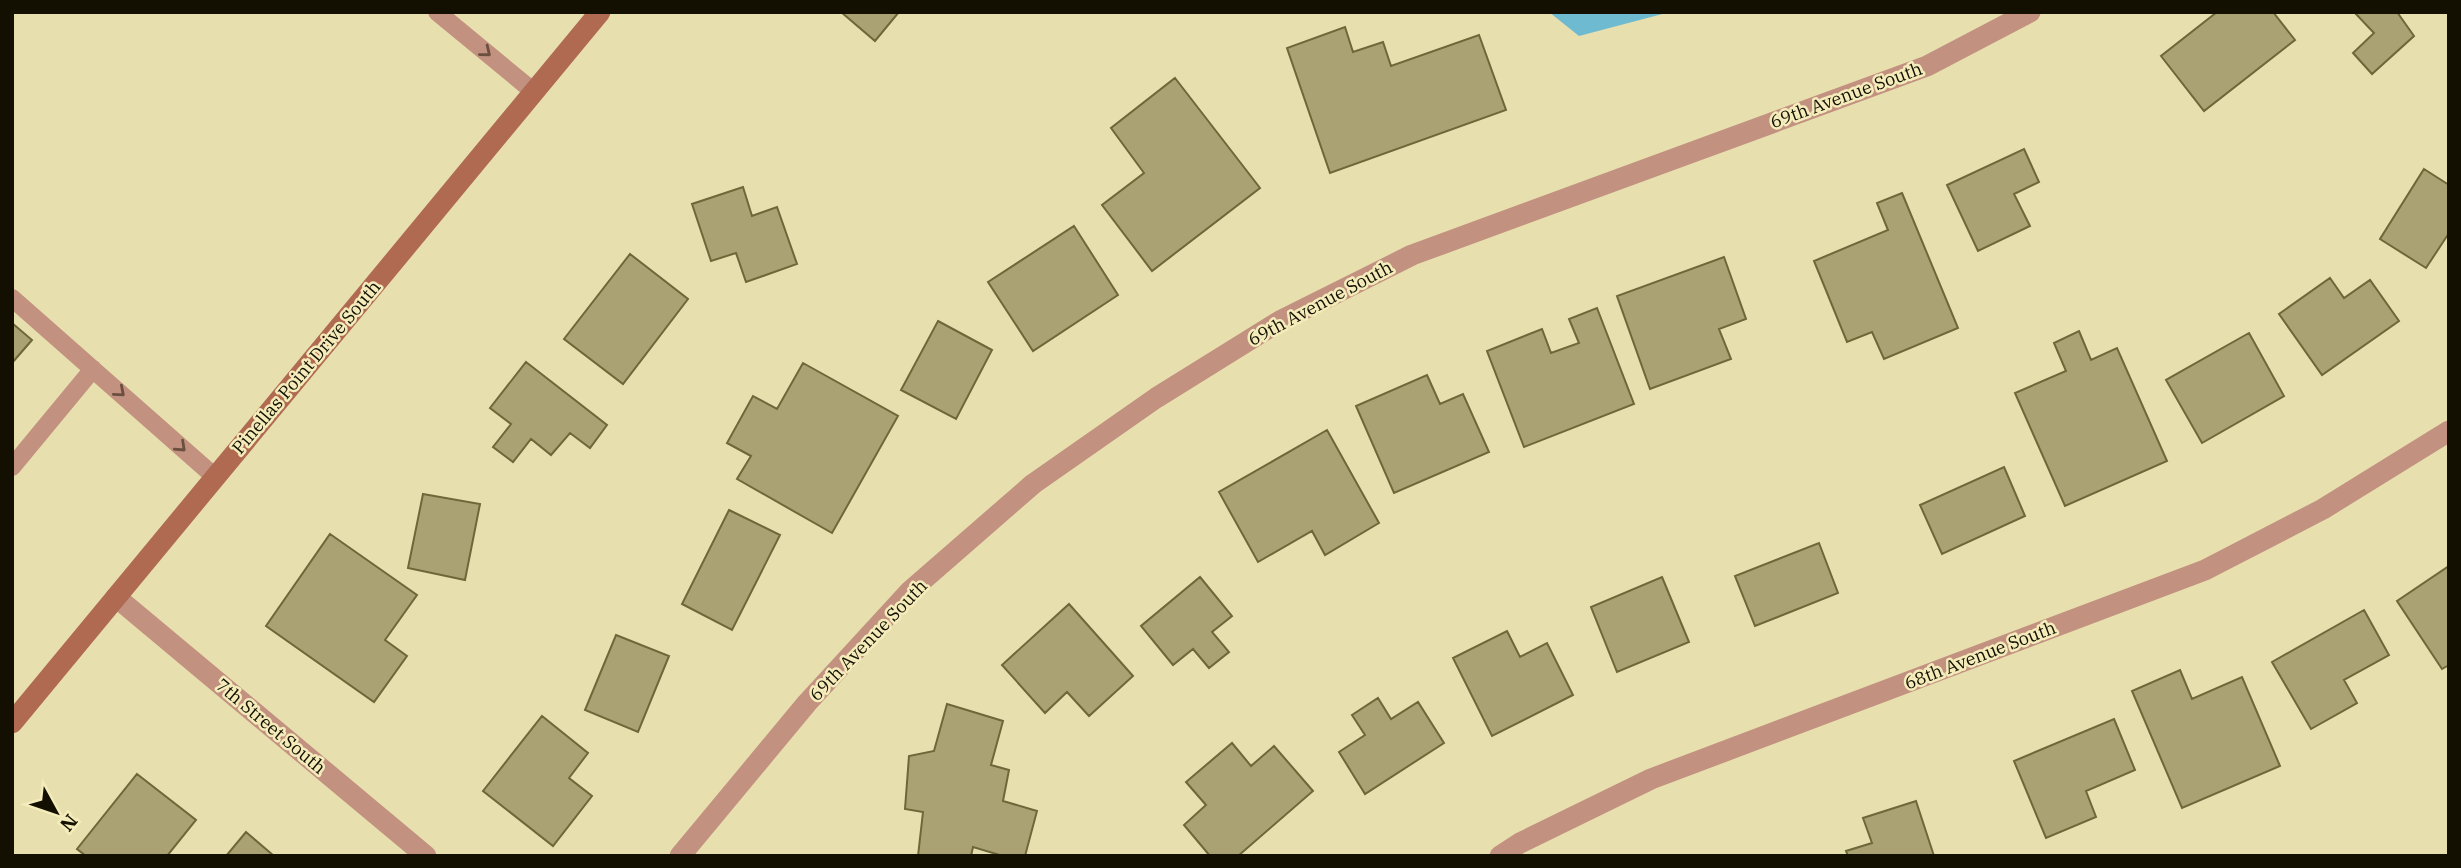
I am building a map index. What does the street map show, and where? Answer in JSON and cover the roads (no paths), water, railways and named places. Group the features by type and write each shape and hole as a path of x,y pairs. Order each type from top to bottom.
{"street":[{"name":"Pinellas Point Drive South","path":"12,723 600,12"},
{"name":"69th Avenue South","path":"680,856 807,704 909,592 1033,484 1156,398 1270,327 1412,255 1927,66 2030,12"},
{"name":"68th Avenue South","path":"1500,856 1520,843 1651,779 2205,570 2323,509 2449,431"},
{"name":"7th Street South","path":"116,597 426,856"}],"lane":[{"path":"437,12 534,92"},
{"path":"12,298 215,477"},
{"path":"12,467 93,369"}],"water":[{"path":"1549,12 1670,12 1579,36"}]}
